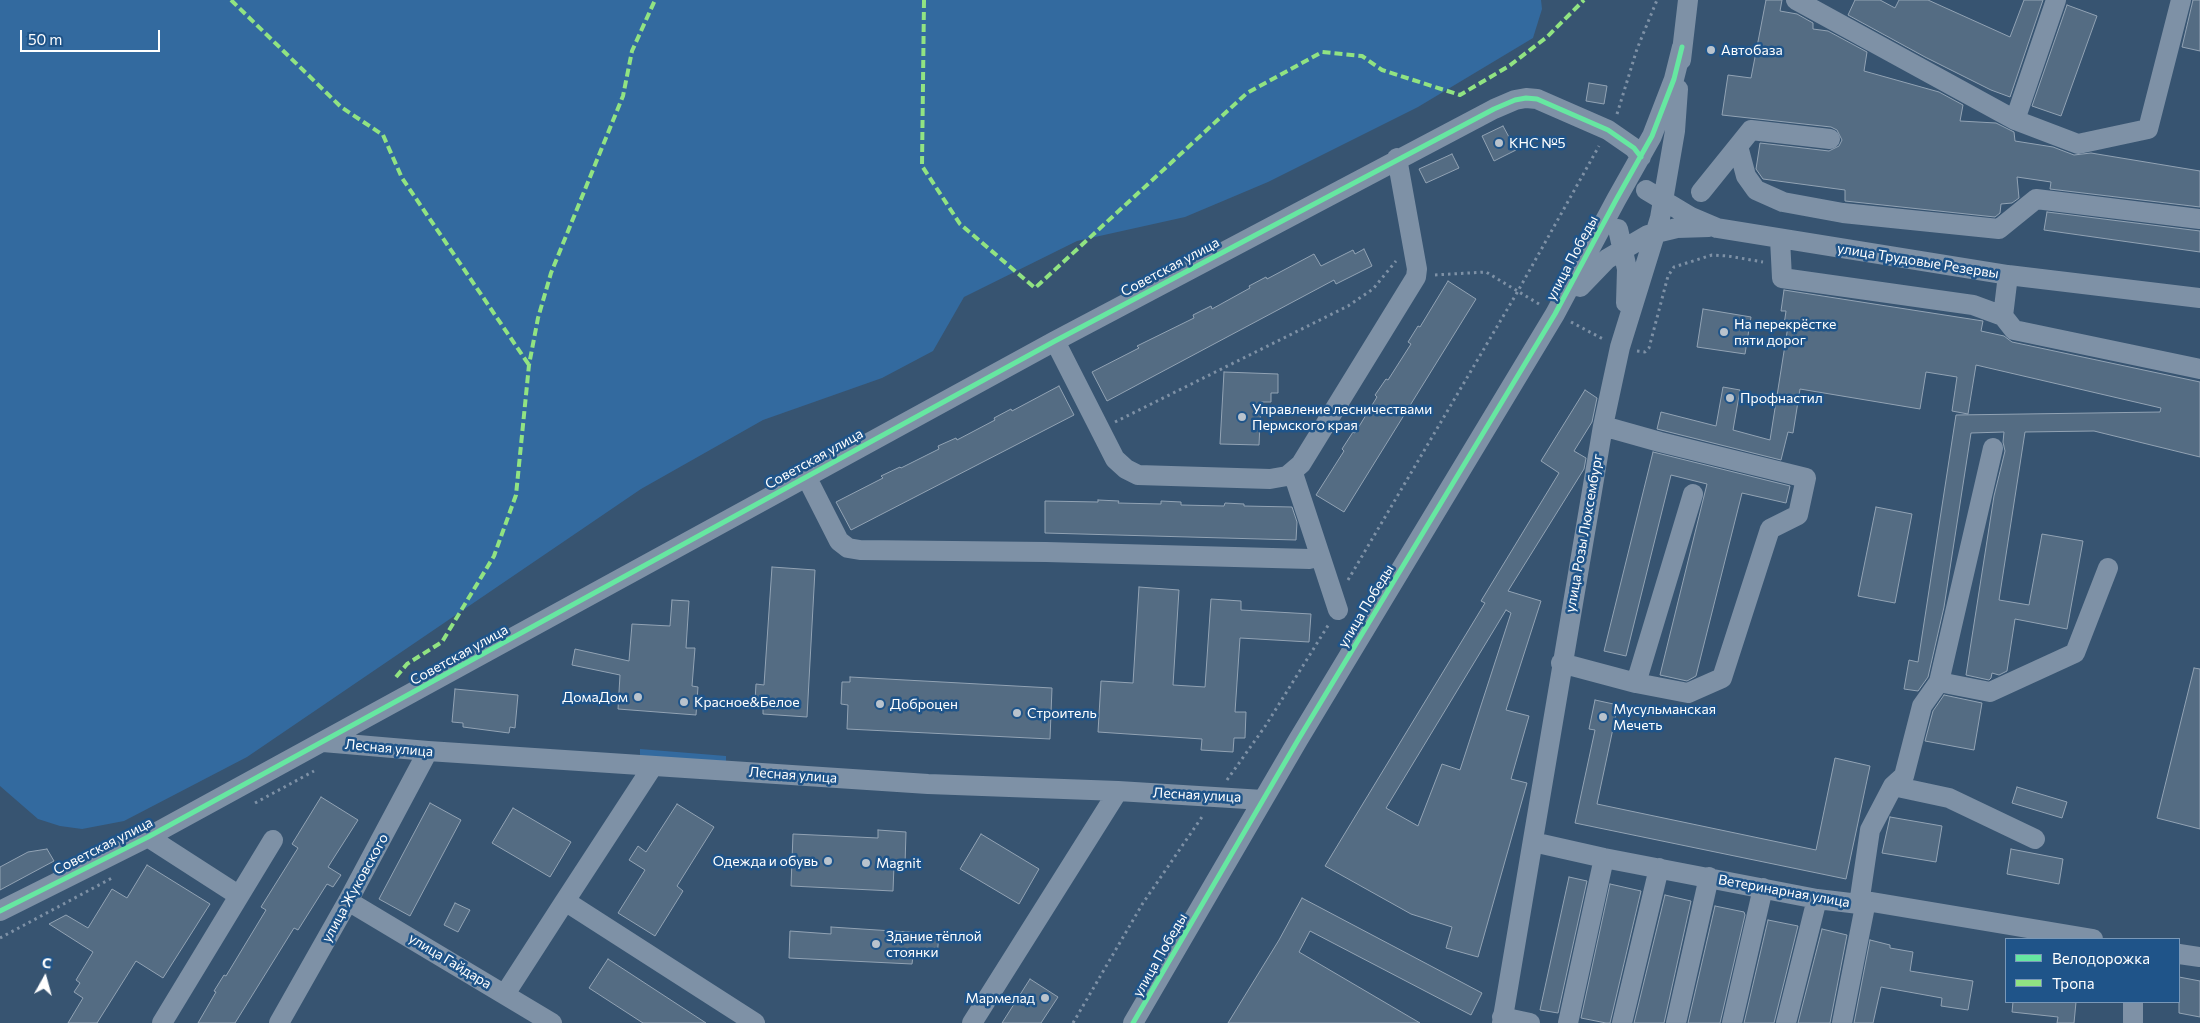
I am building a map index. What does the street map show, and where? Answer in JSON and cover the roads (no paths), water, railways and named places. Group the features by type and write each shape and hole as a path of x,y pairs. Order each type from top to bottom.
{"street":[{"name":"улица Розы Люксембург","path":"1502,1020 1533,842 1561,663 1577,583 1603,426 1620,348 1657,222 1675,131 1688,0"},
{"path":"1796,0 2016,120 2078,144 2148,129 2181,0"},
{"path":"2016,120 2056,0"},
{"name":"улица Розы Люксембург","path":"1616,200 1641,157 1664,109 1682,47"},
{"name":"Советская улица","path":"0,911 148,837 1055,341 1397,158 1494,109 1526,98 1549,103 1608,130 1629,143 1641,157"},
{"path":"1608,130 1622,133 1640,132 1654,124 1664,109"},
{"path":"1701,192 1751,130 1830,139"},
{"path":"1738,146 1746,176 1756,190 1783,202 1843,213 1999,229 2036,199 2200,219"},
{"path":"1055,341 1116,459 1126,469 1138,475 1270,480 1293,473 1301,464 1414,282 1417,269 1397,158"},
{"path":"1620,348 1627,281 1621,238 1613,214 1616,200 1624,192 1635,188 1646,190 1655,197 1660,207 1657,222 1637,237 1627,235 1621,238"},
{"name":"улица Победы","path":"1133,1023 1263,800 1555,314 1616,200"},
{"name":"улица Трудовые Резервы","path":"1657,222 1691,217 1717,228 1780,239 2008,275 2200,298"},
{"path":"1657,222 1677,228 1717,228"},
{"name":"улица Победы","path":"1555,314 1621,238"},
{"path":"1780,239 1782,278 1973,305 2003,316 2014,330 2200,369"},
{"path":"2003,316 2008,275"},
{"path":"1561,663 1636,683 1688,693 1722,678 1770,529 1798,515 1806,478 1603,426"},
{"path":"1842,1023 1862,903 1870,830 1893,786 1904,776 1922,706 1939,682 1993,448"},
{"path":"1293,473 1338,610"},
{"path":"806,476 839,541 848,548 860,550 1046,552 1310,559"},
{"path":"1636,683 1693,494"},
{"path":"1939,682 1990,692 2075,653 2108,568"},
{"name":"Лесная улица","path":"323,742 428,751 928,784 1118,791 1263,800"},
{"name":"улица Жуковского","path":"279,1023 348,901 428,751"},
{"path":"505,994 653,766"},
{"path":"1893,786 1949,798 2035,839"},
{"path":"972,1023 1118,791"},
{"path":"148,837 238,895"},
{"path":"162,1023 273,840"},
{"name":"Ветеринарная улица","path":"1533,842 1604,858 1817,899 1862,903 2087,938"},
{"path":"1568,1023 1604,858"},
{"path":"1622,1023 1659,868"},
{"path":"1676,1023 1709,877"},
{"path":"1732,1023 1763,888"},
{"path":"1786,1023 1817,899"},
{"name":"улица Гайдара","path":"348,901 552,1023"},
{"path":"565,902 755,1023"},
{"path":"2180,954 2200,957"},
{"path":"2133,1003 2133,1023"},
{"path":"1502,1020 1530,1023"}],"place":[{"name":"Автобаза","path":"1711,50"},
{"name":"КНС №5","path":"1499,143"},
{"name":"На перекрёстке пяти дорог","path":"1724,332"},
{"name":"Профнастил","path":"1730,398"},
{"name":"Управление лесничествами Пермского края","path":"1242,417"},
{"name":"ДомаДом","path":"638,697"},
{"name":"Красное&Белое","path":"684,702"},
{"name":"Доброцен","path":"880,704"},
{"name":"Строитель","path":"1017,713"},
{"name":"Мусульманская Мечеть","path":"1603,717"},
{"name":"Одежда и обувь","path":"828,861"},
{"name":"Magnit","path":"866,863"},
{"name":"Здание тёплой стоянки","path":"876,944"},
{"name":"Мармелад","path":"1045,998"}]}
